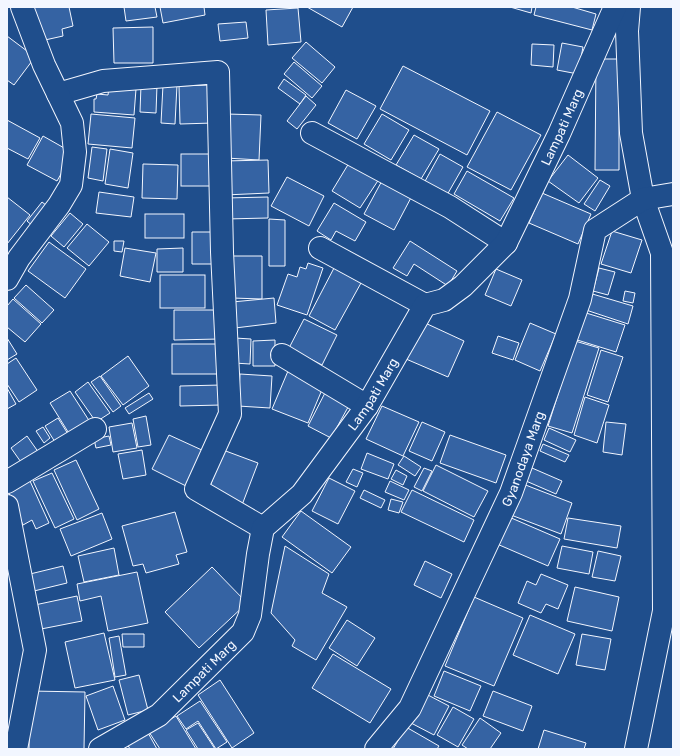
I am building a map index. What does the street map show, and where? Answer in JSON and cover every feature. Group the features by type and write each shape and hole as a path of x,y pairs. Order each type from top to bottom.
{"street":[{"path":"7,279 13,257 59,205 71,185 75,152 72,123 44,65 22,7"},
{"name":"Lampati Marg","path":"100,749 159,715 243,632 250,615 263,528 302,494 367,406 425,305 444,300 458,289 506,243 559,134 615,7"},
{"path":"629,7 627,31 631,132 643,199 662,252 664,611 636,749"},
{"path":"58,94 103,81 218,72 222,252 230,414 196,489 263,528"},
{"path":"312,133 450,207 506,243"},
{"name":"Gyanodaya Marg","path":"376,749 410,708 511,493 580,299 595,230 643,199 673,194"},
{"path":"320,248 425,305"},
{"path":"282,355 367,406"},
{"path":"7,482 95,429"},
{"path":"7,506 35,650 16,749"}],"building":[{"path":"29,7 69,7 73,26 62,29 63,36 36,42"},
{"path":"124,7 155,7 157,17 126,21"},
{"path":"160,7 204,7 205,15 163,23"},
{"path":"307,7 353,7 342,27"},
{"path":"510,7 532,7 531,13"},
{"path":"536,7 572,7 596,14 592,30 534,15"},
{"path":"298,8 301,42 268,45 266,10"},
{"path":"246,22 248,38 220,41 218,24"},
{"path":"153,27 153,63 114,63 113,28"},
{"path":"7,36 35,57 14,85 7,80"},
{"path":"306,42 335,67 322,83 292,58"},
{"path":"562,43 583,47 578,74 557,70"},
{"path":"532,44 554,45 553,67 531,65"},
{"path":"596,59 619,59 619,170 595,170"},
{"path":"294,62 322,86 312,98 284,74"},
{"path":"403,66 490,111 467,155 380,109"},
{"path":"284,79 306,95 300,104 278,88"},
{"path":"141,85 157,85 156,113 140,112"},
{"path":"163,85 177,85 175,124 161,123"},
{"path":"211,85 213,123 180,124 179,86"},
{"path":"109,87 136,89 134,115 94,112 94,99 96,99 97,94 108,95"},
{"path":"346,90 376,106 357,139 328,123"},
{"path":"306,96 316,105 297,129 287,121"},
{"path":"497,112 541,135 511,190 467,167"},
{"path":"91,114 135,118 132,148 88,144"},
{"path":"227,114 261,115 259,160 226,158"},
{"path":"382,114 409,130 391,160 364,144"},
{"path":"7,120 40,138 28,159 7,148"},
{"path":"414,135 439,149 421,179 396,165"},
{"path":"43,136 73,153 57,181 27,165"},
{"path":"92,147 107,149 103,181 88,178"},
{"path":"110,149 133,153 128,188 105,184"},
{"path":"181,154 217,154 217,186 181,186"},
{"path":"440,154 463,167 447,195 424,183"},
{"path":"568,155 598,178 579,203 548,181"},
{"path":"352,158 381,176 360,208 332,191"},
{"path":"268,160 269,193 225,195 224,161"},
{"path":"143,164 178,165 177,199 142,198"},
{"path":"467,171 514,198 500,221 454,194"},
{"path":"287,177 324,196 309,226 271,206"},
{"path":"384,177 414,192 394,230 364,214"},
{"path":"600,180 610,186 595,211 584,204"},
{"path":"99,192 134,197 131,217 96,213"},
{"path":"542,193 591,214 578,244 529,223"},
{"path":"7,197 30,215 7,244"},
{"path":"268,197 268,218 226,219 225,198"},
{"path":"42,202 51,209 35,228 27,221"},
{"path":"334,203 366,222 355,241 336,231 331,240 317,231"},
{"path":"70,213 83,224 64,247 51,236"},
{"path":"145,214 184,214 184,238 145,238"},
{"path":"269,219 285,220 285,266 269,266"},
{"path":"87,224 109,242 89,266 67,248"},
{"path":"612,231 642,240 631,273 601,264"},
{"path":"192,232 214,232 215,264 192,264"},
{"path":"114,241 124,241 122,252 114,251"},
{"path":"410,241 457,271 448,286 414,264 407,276 393,268"},
{"path":"49,242 86,269 65,298 28,271"},
{"path":"125,248 156,253 150,282 120,276"},
{"path":"183,248 183,272 157,272 157,249"},
{"path":"233,256 262,256 262,299 232,298"},
{"path":"308,263 323,268 307,315 277,305 288,274 297,277 300,267 306,269"},
{"path":"334,268 361,283 335,330 309,316"},
{"path":"599,268 615,272 608,295 593,291"},
{"path":"496,269 522,280 511,306 485,295"},
{"path":"160,275 205,275 205,308 160,308"},
{"path":"26,285 54,310 42,323 14,298"},
{"path":"625,291 635,293 633,303 623,301"},
{"path":"589,293 633,306 628,324 583,309"},
{"path":"274,298 276,323 235,328 232,302"},
{"path":"13,299 41,324 25,342 7,327 7,306"},
{"path":"174,310 218,310 219,339 174,340"},
{"path":"583,312 625,325 616,352 574,339"},
{"path":"304,319 337,335 322,365 289,348"},
{"path":"423,322 464,341 448,377 406,359"},
{"path":"530,323 556,334 540,371 515,360"},
{"path":"498,336 519,343 513,360 492,353"},
{"path":"7,338 17,354 7,360"},
{"path":"235,338 251,339 250,364 234,363"},
{"path":"275,340 275,366 253,366 253,341"},
{"path":"575,341 599,348 572,433 548,426"},
{"path":"172,344 219,344 219,374 172,374"},
{"path":"601,350 623,357 608,402 587,395"},
{"path":"128,356 149,386 123,405 101,376"},
{"path":"16,358 37,390 19,402 7,384 7,364"},
{"path":"288,371 324,385 308,423 272,409"},
{"path":"240,374 272,376 270,408 238,406"},
{"path":"100,376 121,406 113,412 91,382"},
{"path":"88,382 110,413 96,422 75,392"},
{"path":"221,385 221,405 180,406 180,386"},
{"path":"328,387 352,400 331,438 308,426"},
{"path":"7,388 16,404 7,409"},
{"path":"70,391 90,422 70,435 50,403"},
{"path":"149,393 153,399 129,414 125,408"},
{"path":"585,397 609,405 597,443 574,435"},
{"path":"382,406 419,422 403,456 366,439"},
{"path":"146,416 151,445 138,447 133,419"},
{"path":"58,418 68,434 55,442 45,426"},
{"path":"422,422 445,432 432,461 409,451"},
{"path":"606,422 626,424 622,455 603,452"},
{"path":"132,423 137,448 113,452 109,427"},
{"path":"43,427 50,438 44,443 36,431"},
{"path":"549,428 576,440 570,452 544,440"},
{"path":"169,435 204,451 186,486 152,469"},
{"path":"450,435 506,455 496,483 440,463"},
{"path":"27,436 39,453 23,465 11,448"},
{"path":"109,436 111,445 96,448 94,439"},
{"path":"543,444 569,455 565,462 540,451"},
{"path":"142,450 146,475 123,479 118,454"},
{"path":"223,450 258,463 242,505 208,492"},
{"path":"367,453 394,464 388,479 361,469"},
{"path":"404,456 421,467 415,476 398,465"},
{"path":"76,460 99,509 77,520 54,470"},
{"path":"436,465 488,491 474,517 423,491"},
{"path":"424,468 432,471 422,491 414,487"},
{"path":"532,468 562,481 556,494 526,481"},
{"path":"353,469 363,473 357,487 346,482"},
{"path":"396,470 407,476 403,485 391,479"},
{"path":"52,473 74,519 55,528 33,481"},
{"path":"329,478 355,491 338,524 312,511"},
{"path":"30,481 49,523 36,529 32,520 23,525 8,491"},
{"path":"390,481 409,490 404,500 385,492"},
{"path":"523,484 572,503 561,534 511,515"},
{"path":"364,490 385,500 381,508 360,498"},
{"path":"412,490 474,520 464,542 401,512"},
{"path":"391,499 403,502 399,513 388,510"},
{"path":"301,511 351,547 332,573 282,537"},
{"path":"175,512 187,552 176,555 179,564 146,573 143,564 133,566 122,526"},
{"path":"102,513 112,539 71,556 60,529"},
{"path":"509,517 560,539 548,566 497,544"},
{"path":"568,518 621,526 617,548 564,539"},
{"path":"285,546 329,574 322,593 347,607 316,660 292,646 295,640 271,613"},
{"path":"562,546 593,552 589,574 557,568"},
{"path":"114,548 119,575 84,582 78,556"},
{"path":"598,551 621,556 615,581 592,577"},
{"path":"425,561 452,574 441,598 414,585"},
{"path":"63,566 67,583 34,591 30,574"},
{"path":"212,567 247,603 199,648 165,612"},
{"path":"137,572 148,623 108,631 101,596 80,601 77,584"},
{"path":"541,574 568,585 558,609 546,604 541,613 518,603 527,581 536,585"},
{"path":"575,587 619,597 612,631 567,621"},
{"path":"77,596 82,621 36,630 30,606"},
{"path":"474,597 523,618 494,686 445,666"},
{"path":"530,615 575,634 558,674 513,655"},
{"path":"347,620 375,638 357,666 329,648"},
{"path":"104,633 115,680 75,688 65,642"},
{"path":"122,634 144,634 144,647 123,647"},
{"path":"582,634 611,639 605,670 576,665"},
{"path":"119,636 126,675 115,677 109,638"},
{"path":"333,654 391,689 370,723 312,688"},
{"path":"444,671 481,686 470,711 434,696"},
{"path":"139,675 148,710 128,715 119,680"},
{"path":"220,680 254,733 232,748 198,695"},
{"path":"113,686 125,720 98,730 86,696"},
{"path":"30,691 85,692 84,749 29,749"},
{"path":"493,691 532,706 523,731 483,716"},
{"path":"426,694 449,706 434,735 411,723"},
{"path":"200,701 227,742 216,749 198,721 186,729 177,716"},
{"path":"453,707 474,719 458,747 437,735"},
{"path":"176,716 196,749 160,749 149,732"},
{"path":"480,718 501,733 490,749 468,749 462,745"},
{"path":"198,723 215,749 198,749 186,730"},
{"path":"406,727 439,746 437,749 393,749"},
{"path":"544,730 586,743 584,749 538,749"},
{"path":"147,731 157,749 130,749 126,742"}]}
